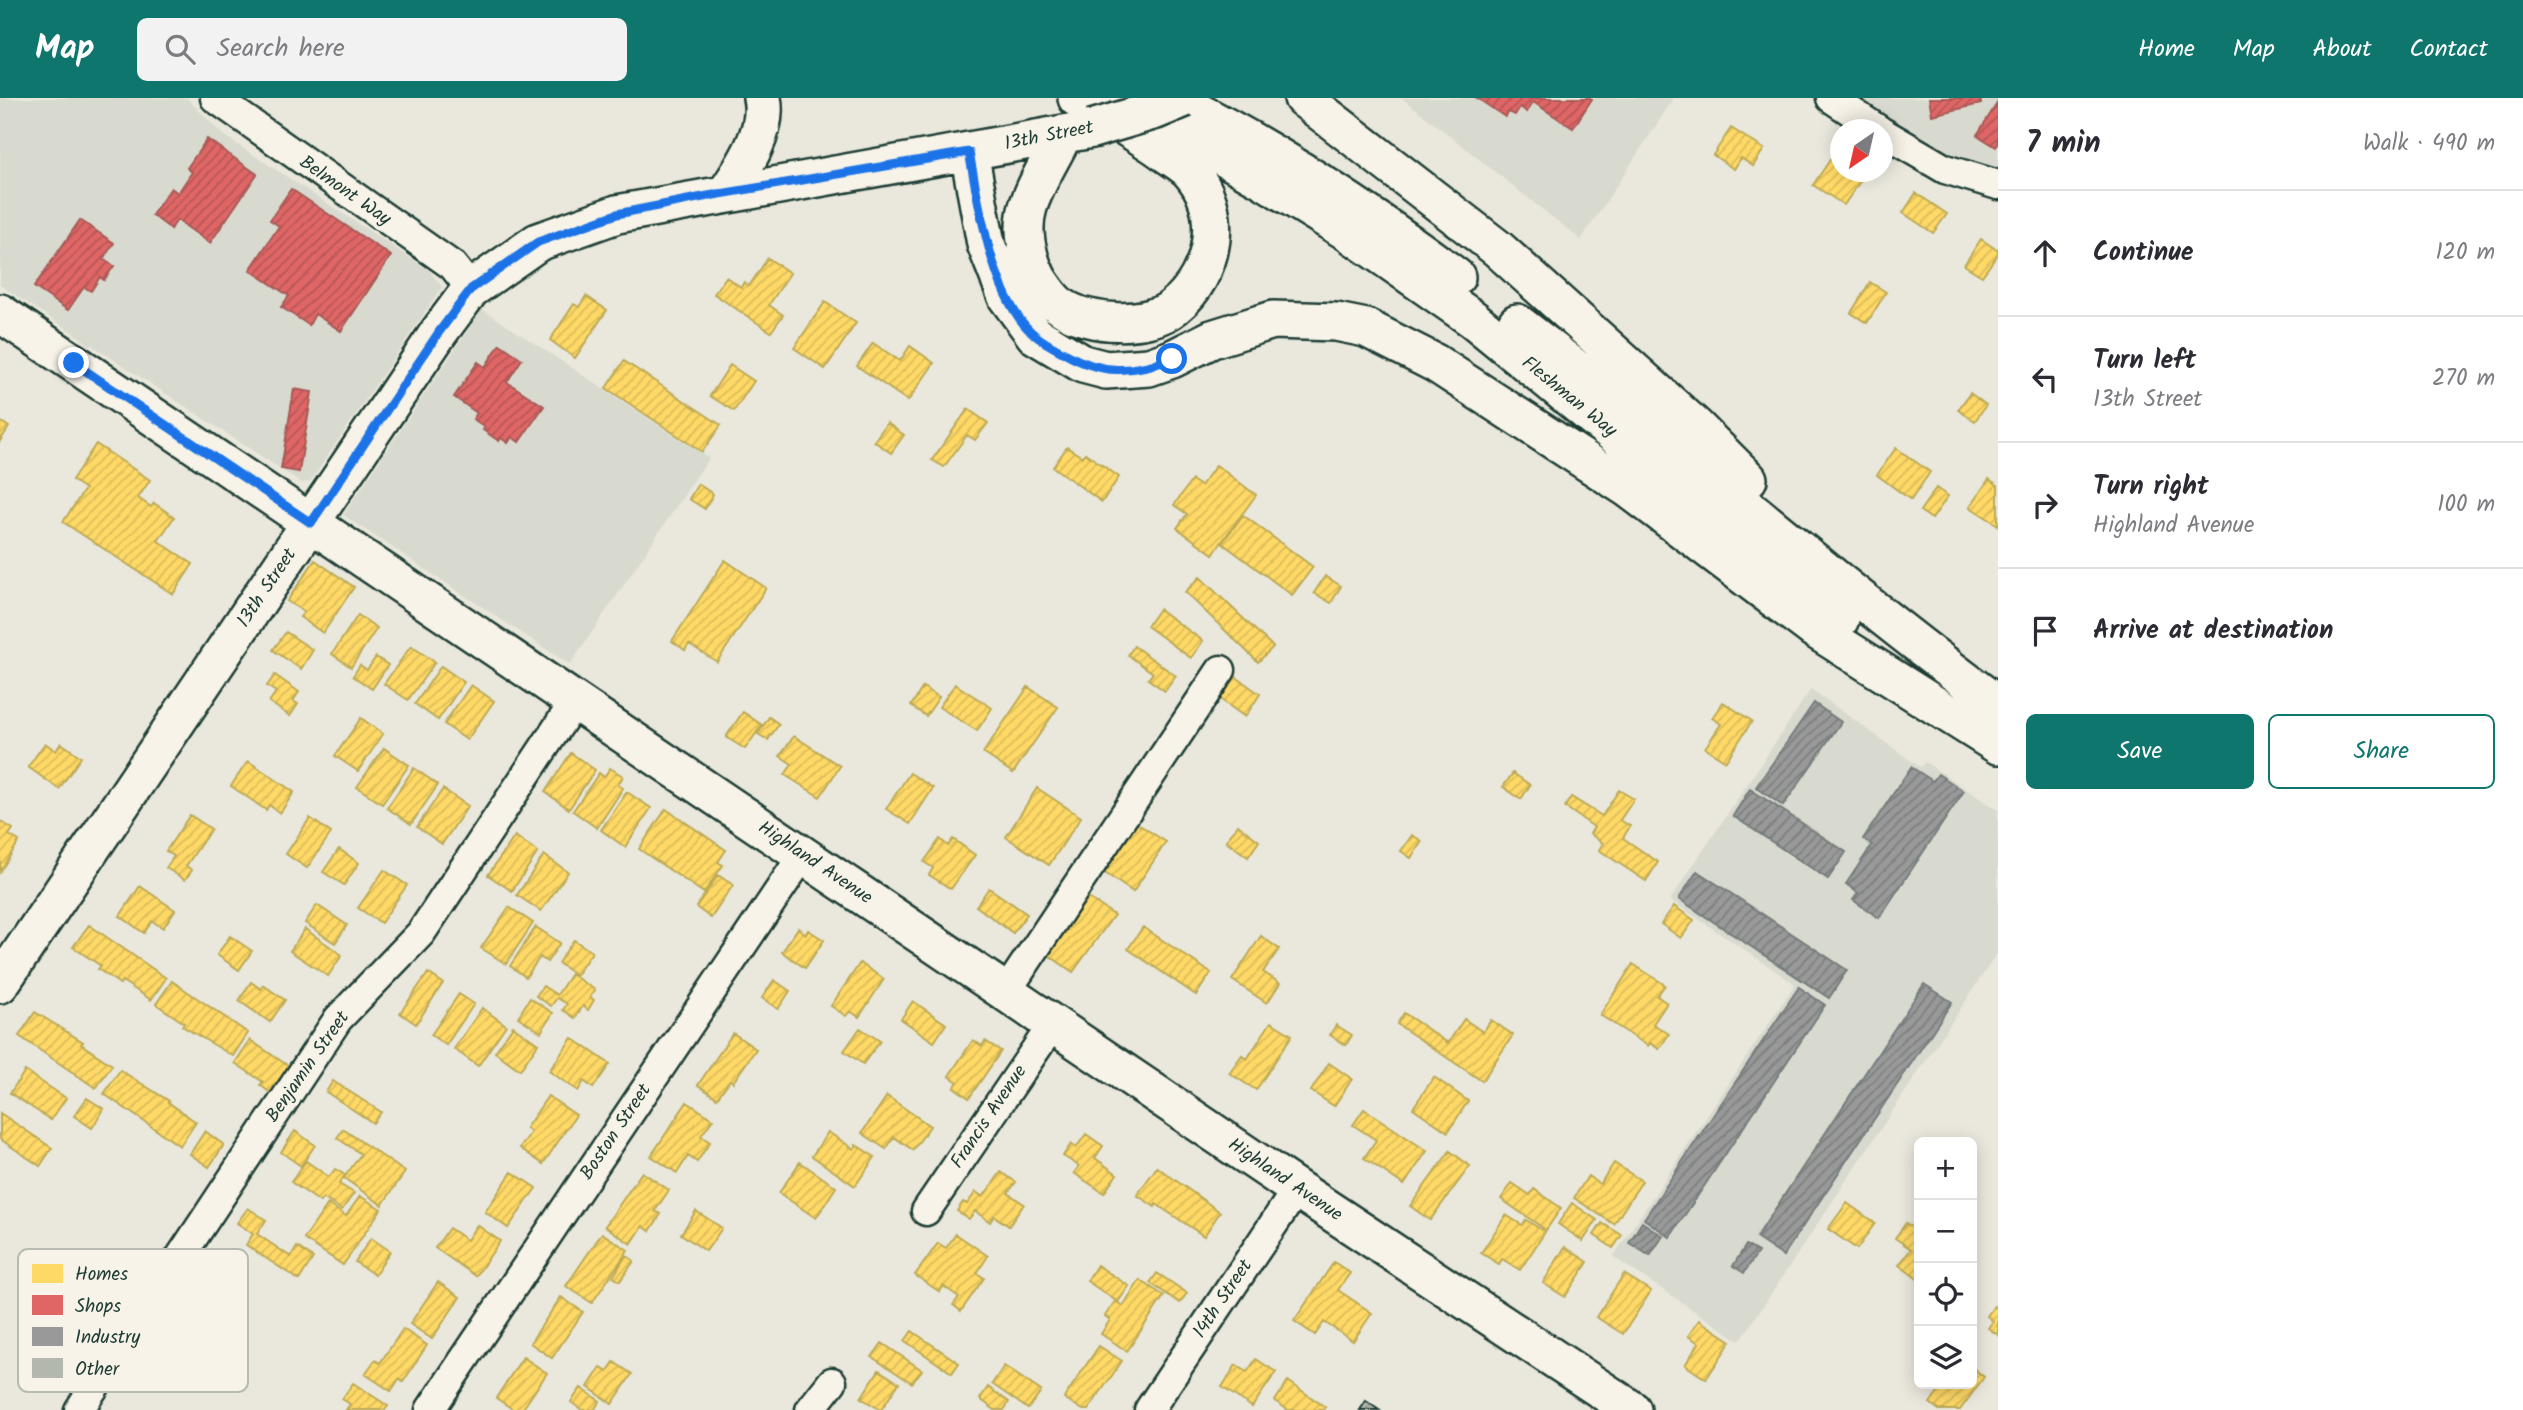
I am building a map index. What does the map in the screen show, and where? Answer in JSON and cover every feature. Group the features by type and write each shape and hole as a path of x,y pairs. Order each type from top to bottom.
{"main road":[{"path":"727,192 744,166 759,131 762,98"},
{"name":"Fleshman Way","path":"1111,98 1178,131 1284,192 1351,234 1473,319 1840,618 1998,739"},
{"name":"Fleshman Way","path":"1170,98 1212,118 1388,226 1594,382 1907,638 1998,705"},
{"name":"13th Street","path":"0,984 439,332 471,289 538,242 617,214 727,192 969,152 1077,120 1156,110 1185,98"},
{"path":"1303,98 1497,247 1696,427 1907,638"},
{"path":"1328,98 1336,110 1400,173"},
{"path":"1077,120 1152,144 1189,170 1206,197 1213,225 1210,251 1189,291 1172,309 1129,322 1104,321 1061,307 1044,289 1030,263 1025,228 1028,207 1077,120"},
{"path":"969,152 986,243 1007,297 1034,335 1074,359 1106,370 1149,367 1212,339 1273,320 1336,322 1366,328 1435,363 1629,489 1813,628 1998,745"},
{"name":"Highland Avenue","path":"0,313 1297,1189 1632,1410"}],"street":[{"name":"Belmont Way","path":"215,98 453,266 471,289"},
{"path":"1831,98 1863,119"},
{"path":"1893,138 1945,169 1998,185"},
{"path":"1006,992 1221,670"},
{"name":"Benjamin Street","path":"186,1249 338,1019 421,933 575,701"},
{"name":"Boston Street","path":"430,1410 803,855"},
{"name":"Francis Avenue","path":"926,1211 1053,1024"},
{"name":"14th Street","path":"1149,1410 1297,1189"},
{"path":"810,1410 832,1382"},
{"name":"Benjamin Street","path":"79,1410 91,1392"}],"shaded area":[{"path":"0,98 187,98 223,135 429,270 442,287 310,482 302,483 0,285"},
{"path":"1402,98 1674,98 1581,240"},
{"path":"1856,98 1998,98 1998,174 1982,173 1924,143 1893,122 1893,119 1888,119"},
{"path":"482,309 709,458 570,665 343,515"},
{"path":"1811,689 1920,767 1925,762 1998,810 1998,952 1740,1341 1613,1257 1795,984 1670,900"}],"building: Homes":[{"path":"1731,128 1764,149 1753,166 1741,158 1734,169 1713,155"},
{"path":"1830,160 1830,182 1860,182 1844,205 1813,185"},
{"path":"1916,193 1947,214 1933,233 1903,213"},
{"path":"1981,239 1997,250 1998,248 1998,254 1982,276 1964,265"},
{"path":"768,258 790,273 769,305 783,315 771,332 714,294 726,277 741,287 744,282 749,286"},
{"path":"1870,282 1886,292 1867,323 1851,313"},
{"path":"586,296 607,310 575,358 550,340 574,304 579,307"},
{"path":"825,302 856,323 825,369 794,348"},
{"path":"873,343 900,361 910,346 934,363 908,401 857,366"},
{"path":"624,361 721,425 702,452 606,388"},
{"path":"730,365 754,381 734,411 710,396"},
{"path":"1970,393 1986,405 1975,421 1958,410"},
{"path":"968,409 988,423 975,440 967,435 944,467 932,460"},
{"path":"0,421 9,427 0,441"},
{"path":"887,423 904,435 891,453 874,441"},
{"path":"96,444 150,480 138,498 151,507 154,503 174,517 158,541 193,564 173,594 63,522 85,489 72,480"},
{"path":"1067,447 1082,457 1085,453 1119,477 1102,502 1053,467"},
{"path":"1896,448 1930,472 1911,500 1877,475"},
{"path":"1216,465 1256,495 1213,554 1177,528 1187,514 1174,505 1192,480 1201,486"},
{"path":"1989,479 1998,485 1998,525 1970,507"},
{"path":"698,484 713,494 705,509 689,499"},
{"path":"1936,488 1948,496 1932,519 1920,511"},
{"path":"1243,515 1313,567 1292,595 1222,543"},
{"path":"315,560 354,587 323,633 300,617 304,612 287,601"},
{"path":"725,560 766,588 717,662 689,644 685,650 672,641"},
{"path":"1325,576 1341,586 1331,603 1314,593"},
{"path":"1200,577 1273,647 1258,662 1185,592"},
{"path":"1159,609 1203,641 1191,658 1147,626"},
{"path":"358,615 377,628 351,667 332,654"},
{"path":"286,632 313,650 301,669 273,650"},
{"path":"411,646 435,662 408,700 384,684"},
{"path":"1134,646 1176,676 1165,691 1148,679 1153,673 1128,655"},
{"path":"376,657 388,665 372,689 353,676 360,665 367,670"},
{"path":"441,666 464,682 438,720 415,704"},
{"path":"1229,672 1260,694 1245,717 1213,694"},
{"path":"275,675 299,692 293,701 298,704 290,716 269,702 276,692 267,686"},
{"path":"955,684 992,708 977,731 939,707"},
{"path":"471,685 494,701 467,740 444,724"},
{"path":"923,687 939,697 926,716 911,706"},
{"path":"1028,687 1058,707 1013,773 983,753"},
{"path":"1723,702 1752,721 1726,761 1705,748 1721,724 1712,718"},
{"path":"743,712 762,725 745,749 726,737"},
{"path":"769,717 779,724 768,740 758,734"},
{"path":"361,718 383,734 358,771 335,756"},
{"path":"794,736 840,766 820,797 785,775 792,764 780,756"},
{"path":"45,743 56,751 61,743 81,757 59,789 28,767"},
{"path":"384,748 409,765 382,804 357,787"},
{"path":"571,753 595,770 569,809 545,792"},
{"path":"248,761 294,792 280,813 269,805 266,810 231,786"},
{"path":"414,768 438,785 411,824 387,808"},
{"path":"610,768 623,776 618,785 623,788 597,828 573,811 599,773 604,777"},
{"path":"910,773 933,788 910,824 886,809"},
{"path":"1513,773 1530,785 1521,799 1503,787"},
{"path":"1037,788 1081,817 1049,865 1006,837"},
{"path":"443,789 468,806 442,844 417,827"},
{"path":"1619,790 1634,799 1620,820 1630,826 1623,838 1658,862 1646,881 1599,850 1603,843 1590,834 1594,827 1565,807 1571,797 1602,816"},
{"path":"627,792 651,808 625,847 601,830"},
{"path":"666,809 726,850 718,862 723,865 704,893 639,849"},
{"path":"190,815 211,829 186,866 192,870 185,880 166,868 174,856 166,851"},
{"path":"310,818 331,833 307,868 286,854"},
{"path":"0,821 13,829 9,835 19,841 0,872"},
{"path":"1135,822 1166,842 1133,892 1102,871"},
{"path":"1238,825 1259,841 1248,857 1226,841"},
{"path":"1412,835 1422,841 1411,858 1401,851"},
{"path":"515,836 538,852 512,891 488,875"},
{"path":"940,839 948,846 953,839 975,855 951,889 929,875 933,868 924,862"},
{"path":"339,849 359,863 344,885 323,872"},
{"path":"544,855 568,872 541,911 517,895"},
{"path":"384,870 407,885 381,923 358,908"},
{"path":"718,875 733,885 711,918 696,907"},
{"path":"140,886 175,910 163,928 152,921 144,933 120,916"},
{"path":"989,888 1027,914 1013,933 976,906"},
{"path":"1087,897 1114,915 1073,972 1047,954"},
{"path":"317,905 347,925 335,943 305,923"},
{"path":"1674,906 1694,920 1681,938 1661,924"},
{"path":"509,907 533,923 506,964 481,948"},
{"path":"89,925 166,978 151,1000 122,981 120,984 98,969 101,966 73,947"},
{"path":"536,927 560,943 547,962 540,957 526,977 510,966"},
{"path":"1143,927 1211,973 1196,995 1128,949"},
{"path":"798,928 806,934 808,930 824,940 805,968 782,952"},
{"path":"305,929 342,955 328,976 290,951"},
{"path":"230,936 252,951 239,970 217,955"},
{"path":"1261,936 1279,949 1263,972 1280,983 1267,1003 1232,980"},
{"path":"574,940 592,952 576,975 558,963"},
{"path":"860,963 884,979 859,1017 850,1011 846,1016 831,1006"},
{"path":"1633,964 1665,985 1657,996 1667,1003 1653,1024 1669,1034 1659,1049 1650,1043 1648,1046 1600,1015"},
{"path":"428,973 443,983 416,1024 400,1013"},
{"path":"571,974 595,990 590,997 594,1000 588,1010 583,1006 575,1018 563,1010 567,1004 557,998 551,1006 536,996 543,986 557,995"},
{"path":"774,980 790,991 778,1009 762,998"},
{"path":"172,981 248,1033 233,1056 182,1026 184,1023 156,1004"},
{"path":"251,982 261,989 263,985 285,1000 270,1022 239,1001"},
{"path":"459,994 474,1004 446,1045 431,1035"},
{"path":"530,998 553,1013 541,1032 518,1017"},
{"path":"913,1001 946,1024 934,1042 901,1019"},
{"path":"482,1008 506,1025 478,1066 454,1049"},
{"path":"35,1012 83,1042 81,1044 112,1065 96,1088 19,1036"},
{"path":"1404,1013 1448,1043 1464,1019 1483,1032 1491,1020 1513,1035 1482,1081 1397,1024"},
{"path":"1271,1022 1292,1035 1256,1090 1229,1073 1242,1055 1247,1059"},
{"path":"1336,1025 1352,1035 1346,1045 1330,1035"},
{"path":"513,1026 538,1044 520,1070 495,1052"},
{"path":"860,1028 880,1041 863,1064 844,1051"},
{"path":"733,1033 756,1049 733,1082 730,1080 717,1098 698,1085"},
{"path":"572,1038 610,1064 593,1088 584,1081 578,1091 549,1071"},
{"path":"250,1040 290,1067 272,1094 260,1085 263,1082 235,1063"},
{"path":"973,1040 982,1046 985,1041 1001,1051 969,1098 954,1087 958,1082 949,1076"},
{"path":"1329,1063 1352,1079 1334,1106 1311,1091"},
{"path":"120,1070 196,1122 180,1146 104,1094"},
{"path":"25,1071 66,1098 51,1120 10,1093"},
{"path":"1434,1077 1468,1101 1448,1132 1413,1108"},
{"path":"333,1081 381,1112 373,1123 326,1092"},
{"path":"548,1096 576,1115 543,1164 520,1148 531,1132 526,1128"},
{"path":"887,1096 930,1126 913,1150 894,1137 886,1149 862,1133"},
{"path":"87,1098 104,1109 92,1128 74,1116"},
{"path":"687,1102 713,1119 701,1136 710,1142 697,1162 688,1156 677,1173 651,1156"},
{"path":"1364,1109 1427,1151 1404,1185 1364,1158 1376,1140 1353,1125"},
{"path":"0,1113 52,1148 40,1166 0,1139"},
{"path":"343,1129 405,1172 382,1205 344,1178 361,1154 337,1138"},
{"path":"205,1131 224,1145 209,1167 190,1154"},
{"path":"295,1131 315,1145 301,1166 281,1152"},
{"path":"828,1132 854,1149 856,1145 875,1157 855,1186 812,1156"},
{"path":"1086,1134 1103,1146 1095,1158 1117,1174 1104,1193 1074,1173 1079,1166 1063,1156 1071,1144 1076,1148"},
{"path":"1450,1151 1470,1166 1430,1220 1410,1206"},
{"path":"306,1161 329,1177 335,1169 345,1175 339,1184 354,1193 342,1210 323,1198 320,1202 291,1182"},
{"path":"800,1162 836,1187 816,1218 779,1193"},
{"path":"1614,1163 1642,1181 1614,1224 1574,1198 1588,1176 1600,1184"},
{"path":"1157,1167 1220,1212 1204,1236 1156,1204 1155,1207 1137,1195"},
{"path":"512,1172 536,1188 508,1228 485,1212"},
{"path":"642,1172 669,1190 655,1211 661,1214 650,1231 643,1226 631,1244 605,1226"},
{"path":"1001,1172 1016,1182 1008,1193 1024,1204 1009,1226 994,1216 990,1222 975,1211 969,1219 957,1211 963,1202 967,1204 976,1192 983,1197"},
{"path":"1512,1183 1530,1195 1534,1189 1561,1208 1546,1230 1501,1199"},
{"path":"360,1196 381,1209 343,1265 304,1239 328,1204 346,1216"},
{"path":"1572,1203 1597,1220 1583,1241 1558,1224"},
{"path":"1847,1203 1875,1223 1857,1249 1828,1229"},
{"path":"248,1208 266,1220 257,1234 291,1257 297,1247 313,1258 299,1280 246,1245 253,1234 237,1223"},
{"path":"696,1211 722,1228 706,1251 681,1234"},
{"path":"1506,1215 1522,1225 1526,1220 1545,1232 1520,1270 1502,1259 1499,1264 1481,1253"},
{"path":"1602,1223 1622,1235 1613,1248 1594,1235"},
{"path":"1906,1223 1914,1229 1914,1276 1899,1265 1911,1249 1895,1238"},
{"path":"477,1225 500,1241 476,1276 435,1248 449,1228 467,1240"},
{"path":"602,1233 628,1250 592,1303 566,1286"},
{"path":"956,1234 988,1256 977,1273 984,1278 961,1311 953,1305 959,1297 943,1286 940,1292 915,1275 938,1243 946,1248"},
{"path":"371,1238 390,1251 375,1275 355,1262"},
{"path":"1565,1247 1588,1262 1565,1297 1543,1283"},
{"path":"626,1255 634,1261 620,1281 613,1277"},
{"path":"1334,1262 1350,1273 1338,1290 1372,1313 1353,1341 1324,1322 1315,1335 1294,1321"},
{"path":"1097,1265 1129,1286 1118,1302 1087,1281"},
{"path":"1157,1273 1187,1293 1180,1303 1150,1283"},
{"path":"1624,1274 1651,1291 1623,1334 1596,1317"},
{"path":"1140,1280 1164,1296 1127,1351 1101,1334 1110,1320 1105,1316 1115,1301 1123,1306"},
{"path":"438,1282 460,1297 432,1339 410,1324"},
{"path":"561,1297 583,1312 552,1358 530,1343"},
{"path":"1994,1306 1998,1309 1998,1335 1988,1328 1993,1321 1987,1316"},
{"path":"1699,1320 1731,1341 1706,1379 1685,1365 1699,1343 1688,1336"},
{"path":"403,1329 427,1345 403,1382 399,1379 391,1391 365,1374 375,1360 380,1363"},
{"path":"912,1331 959,1363 952,1373 905,1341"},
{"path":"882,1343 922,1370 912,1383 872,1357"},
{"path":"1099,1346 1122,1361 1088,1410 1083,1410 1064,1398"},
{"path":"523,1357 547,1373 522,1410 514,1410 496,1398"},
{"path":"1256,1359 1276,1372 1252,1407 1222,1387 1236,1365 1247,1372"},
{"path":"614,1362 632,1374 612,1404 588,1387 601,1367 607,1372"},
{"path":"1004,1366 1041,1391 1028,1409 992,1384"},
{"path":"879,1370 899,1383 881,1410 861,1398"},
{"path":"1977,1371 1984,1377 1977,1387"},
{"path":"1288,1381 1325,1407 1323,1410 1288,1410 1275,1401"},
{"path":"353,1383 388,1406 385,1410 346,1410 350,1404 342,1399"},
{"path":"988,1387 1009,1402 1004,1410 995,1410 980,1399"},
{"path":"581,1388 600,1401 594,1410 582,1410 571,1402"},
{"path":"1940,1389 1975,1389 1960,1410 1939,1410 1930,1403"}],"building: Shops":[{"path":"1477,98 1592,99 1573,128 1533,102 1527,112 1520,107 1515,115 1509,112 1505,117"},
{"path":"1929,98 1980,98 1981,104 1932,115"},
{"path":"1998,102 1998,144 1996,147 1977,135"},
{"path":"207,139 257,174 210,243 177,220 171,229 152,215 171,188 178,193 192,172 187,168"},
{"path":"291,189 391,256 341,331 315,314 309,325 281,307 289,296 250,270 279,226 270,220"},
{"path":"80,220 114,243 103,259 114,266 104,280 100,277 91,291 84,287 68,310 34,287"},
{"path":"500,344 522,359 507,382 544,406 519,442 512,437 508,443 501,438 499,441 483,430 485,427 473,419 477,413 454,397 478,362 485,367"},
{"path":"294,389 312,392 299,472 281,469"}],"building: Industry":[{"path":"1814,703 1841,722 1783,806 1756,787"},
{"path":"1911,767 1933,781 1938,774 1964,791 1879,918 1853,900 1858,893 1846,884 1872,845 1863,839"},
{"path":"1750,789 1846,852 1828,879 1733,816"},
{"path":"1697,871 1847,970 1829,998 1679,899"},
{"path":"1924,984 1952,1002 1783,1256 1756,1238"},
{"path":"1799,987 1825,1005 1670,1237 1644,1219"},
{"path":"1642,1222 1663,1236 1650,1256 1629,1243"},
{"path":"1746,1245 1758,1252 1744,1273 1733,1266"}],"building: Other":[{"path":"1366,1401 1379,1410 1360,1410"}],"route":[{"path":"74,363 311,523 439,332 471,289 538,242 617,214 969,152 986,243 1007,297 1034,335 1083,364 1106,370 1149,367 1172,359"}]}
